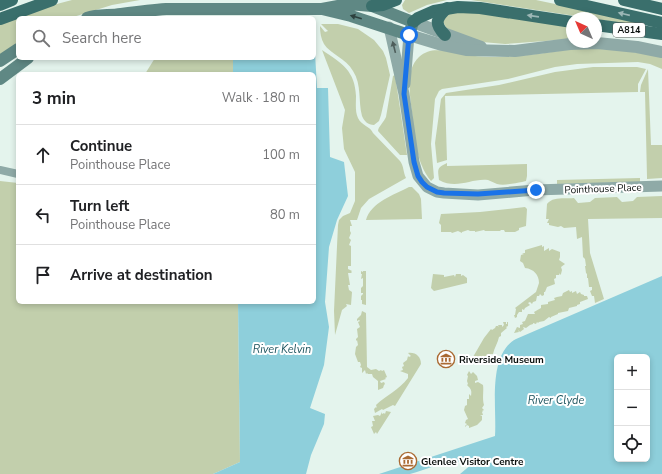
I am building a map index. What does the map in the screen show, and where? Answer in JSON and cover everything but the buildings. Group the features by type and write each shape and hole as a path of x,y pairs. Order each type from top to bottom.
{"main road":[{"path":"0,5 12,0"},
{"path":"0,19 52,0"},
{"name":"A814","path":"560,0 662,23"},
{"path":"624,0 662,9"},
{"path":"92,16 117,16 146,10 166,9 322,9 348,4 372,6 396,4"},
{"path":"396,4 413,22"},
{"path":"389,28 396,4"},
{"path":"322,9 351,16 409,35 413,22 425,14 447,8 480,8 566,21"},
{"path":"445,35 438,27 438,22 441,13 447,8"},
{"name":"A814","path":"602,26 662,34"},
{"path":"0,61 16,50"},
{"path":"0,79 25,60"}],"street":[{"path":"413,22 445,35 491,50"},
{"name":"Pointhouse Place","path":"389,28 404,94 414,162 418,176 427,187 437,192 444,193 478,194 536,190 662,186"},
{"path":"409,35 442,45 466,50 515,51 570,44 597,43 621,45 662,52"},
{"name":"Pointhouse Place","path":"404,94 409,35"},
{"path":"0,170 16,174"}],"green space":[{"path":"72,0 140,0 112,5 76,16 23,16"},
{"path":"405,0 447,0 427,5 409,13 403,9 402,5"},
{"path":"471,0 536,0 593,12 566,12 566,14"},
{"path":"465,11 566,26 566,39 505,44 482,42 448,31 441,18 443,15"},
{"path":"602,14 636,21 635,25 602,20"},
{"path":"16,19 16,44 0,55 0,25"},
{"path":"321,24 338,24 358,29 374,40 383,51 390,75 381,115 379,121 374,125 366,122 362,116 359,87 356,76 350,67 330,51 323,42 320,26 325,32 328,31"},
{"path":"578,48 622,50 662,57 662,69 650,64 638,62 577,64 555,67 508,79 442,89 439,91 435,99 431,144 434,178 431,181 422,166 419,157 410,98 410,76 415,62 419,57 428,51 433,50 489,57 533,54"},
{"path":"322,50 336,59 350,74 355,87 356,110 359,120 372,131 400,161 406,178 369,199 361,208 357,220 350,220 352,226 350,226 351,233 349,238 351,240 349,245 351,246 351,266 348,266 348,269 352,271 352,273 348,273 350,285 348,285 349,290 352,292 351,305 346,304 347,306 342,310 335,335 334,311 338,225 339,220 343,216 350,213 355,201 355,172 344,149 342,128 345,110"},
{"path":"154,60 233,60 233,72 146,72"},
{"path":"593,67 637,67 646,69 638,84 638,92 445,96 447,160 437,163 435,143 441,99 446,93 499,85 555,72"},
{"path":"648,69 651,145 662,145 662,178 647,179 645,92 640,92 641,85"},
{"path":"395,75 407,155 400,155 378,131 386,117 393,76"},
{"path":"447,163 447,166 527,164 527,176 526,181 506,185 500,185 488,180 452,184 439,180 438,170 441,166"},
{"path":"640,178 640,182 557,184 557,180"},
{"path":"0,181 16,183 16,304 238,304 240,462 213,474 0,474"},
{"path":"412,187 419,194 421,199 422,219 366,220 373,208 378,204 390,196"},
{"path":"662,196 662,218 588,219 590,253 604,299 595,303 594,296 592,296 590,291 592,290 592,287 589,287 586,273 585,259 583,257 582,237 577,239 576,227 564,228 561,226 558,227 549,225 549,223 547,223 549,219 546,219 547,204 552,200 559,198 574,198 578,203 590,202 595,198 617,197 622,202 633,201 637,197"},
{"path":"525,207 527,209 526,226 519,228 519,230 515,232 505,232 504,230 484,230 475,232 468,230 462,233 458,231 452,233 441,232 441,225 439,223 441,214 480,212"},
{"path":"542,245 542,247 544,246 544,251 549,248 549,251 552,249 560,252 559,260 565,264 561,267 561,274 560,275 559,273 559,275 556,275 556,278 554,279 555,284 547,287 544,295 542,296 540,294 537,296 536,301 532,304 530,302 528,303 530,305 524,310 522,309 522,312 519,312 515,318 515,308 536,292 539,283 538,277 535,273 525,268 523,263 520,261 521,255 524,254 522,253 525,253 525,250"},
{"path":"361,271 366,271 366,305 362,304 361,300 361,296 363,294 361,293 361,288 363,286 363,278 361,279"},
{"path":"433,274 444,275 444,277 454,275 455,277 456,274 461,274 461,276 463,275 467,278 467,283 434,291 431,288"},
{"path":"569,290 570,292 572,291 572,293 576,291 577,294 580,292 584,296 587,296 588,299 580,302 577,306 569,308 568,311 558,313 544,321 537,322 536,324 533,323 526,328 523,327 524,329 520,332 518,330 519,332 514,333 517,327 520,328 520,325 523,324 522,322 525,321 528,314 535,314 534,312 541,308 541,305 548,304 548,302 555,300 554,298 562,296 563,293"},
{"path":"362,311 366,313 367,367 371,370 384,370 387,377 385,378 386,379 380,381 381,383 384,382 385,384 383,388 378,390 378,381 372,374 366,374 365,370 362,373 360,362 358,362 355,354 356,347 358,345 357,340 356,341 358,337 357,329 360,327 358,322 360,321 357,321 357,319 361,315"},
{"path":"503,322 506,322 507,324 508,322 507,328 501,333 490,359 484,363 482,361 482,364 481,361 482,360 480,358 478,360 475,356 473,357 491,329 492,330 496,326 499,327 498,325 502,325 502,327 504,325"},
{"path":"408,353 413,353 418,356 421,364 395,406 393,405 375,413 374,409 376,407 377,408 376,405 408,378 408,374 400,371 403,370 403,363 407,360 408,356 411,356"},
{"path":"469,371 471,374 473,372 477,376 478,380 475,381 475,383 478,382 483,385 484,405 482,408 484,410 482,411 483,415 480,415 482,416 482,420 477,425 469,428 467,425 465,427 467,424 465,423 466,420 468,419 464,410 465,406 467,405 467,399 469,399 469,394 471,396 471,390 467,385 467,375"},
{"path":"386,411 391,412 377,434 376,432 374,434 371,427 373,426 372,421 375,421 373,416 380,416 382,412 382,414 385,414"}],"water":[{"name":"River Kelvin","path":"233,60 315,60 317,88 328,88 330,157 344,162 348,196 337,220 329,247 325,302 329,327 324,365 310,408 325,414 324,424 311,455 306,474 213,474 240,462 238,304 316,304 316,72 233,72"},
{"name":"River Clyde","path":"662,276 662,474 460,474 472,464 456,462 441,464 410,474 379,474 495,436 495,383 501,357 507,347 516,339"}],"pier":[{"path":"238,0 311,0 311,16 237,16"}],"place":[{"name":"Riverside Museum","path":"446,359"},
{"name":"Glenlee Visitor Centre","path":"408,461"}],"route":[{"path":"409,35 404,94 414,162 418,176 422,182 427,187 437,192 444,193 478,194 536,190"}]}
